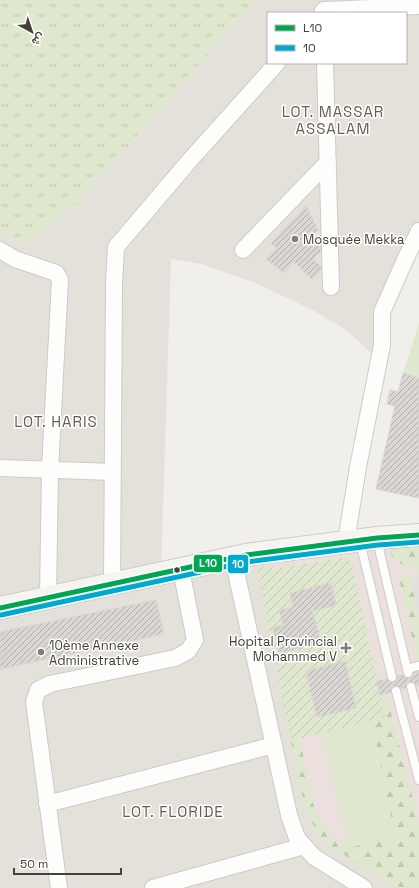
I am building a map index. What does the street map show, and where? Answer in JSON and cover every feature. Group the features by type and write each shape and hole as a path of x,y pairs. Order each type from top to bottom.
{"street":[{"path":"323,9 419,6"},
{"path":"112,584 114,284 116,247 190,160 277,64"},
{"path":"325,64 331,287"},
{"path":"243,250 328,162"},
{"path":"361,540 358,467 382,345 382,312 419,231"},
{"path":"0,250 15,258 56,273 60,280 50,469 48,598"},
{"path":"0,468 113,472"},
{"path":"0,608 233,558 361,540 419,535"},
{"path":"233,558 289,815 297,838 314,857 364,888"},
{"path":"59,888 34,702 38,690 50,684 175,658 188,651 195,640 181,570"},
{"path":"47,804 274,745"},
{"path":"154,888 304,846"}],"lane":[{"path":"361,540 408,671 419,666"},
{"path":"361,540 392,677"},
{"path":"402,716 419,714 411,687"},
{"path":"396,691 419,780"}],"shaded area":[{"path":"256,0 419,0 419,231 382,312 379,360 345,329 316,312 258,284 202,264 171,259 161,573 254,554 305,808 318,834 335,849 398,888 0,888 0,232 27,244 79,202"},
{"name":"Hopital Provincial Mohammed V","path":"419,535 419,888 398,888 335,849 318,834 305,808 254,554"},
{"path":"410,577 419,577 419,617"}],"green space":[{"path":"0,0 256,0 79,202 27,244 0,232"},
{"path":"419,323 419,378 403,373"},
{"path":"419,541 419,571 409,568 391,555 390,545"},
{"path":"348,557 353,569 385,717 291,741 256,566 278,568"},
{"path":"405,573 410,577 419,617 419,660 417,660 399,578"},
{"path":"386,693 419,823 419,888 398,888 335,849 318,834 305,808 291,741 300,738 309,790 315,809 319,818 335,838 347,848 394,837 372,721 385,717 380,695"},
{"path":"372,721 395,837 347,848 322,733"}],"building":[{"name":"Mosquée Mekka","path":"306,206 318,230 312,236 320,244 321,251 312,259 321,266 321,270 312,279 294,262 284,273 266,259 276,248 271,243"},
{"path":"403,373 419,378 419,498 376,489 395,406 387,404 390,390 398,392"},
{"path":"331,583 336,605 312,611 321,642 280,654 273,628 283,625 279,610 293,607 290,593"},
{"name":"10ème Annexe Administrative","path":"156,600 164,634 0,669 0,632"},
{"path":"345,661 356,708 317,717 306,671"},
{"path":"419,672 419,685 416,686 415,683 410,682 407,683 406,688 401,689 398,686 394,686 391,689 391,692 380,695 377,681 387,679 390,682 394,682 397,679 397,676 403,675 406,678 409,678 412,677 413,673"}],"transit line":[{"name":"L10","path":"0,608 246,555 377,538 419,535"},
{"name":"10","path":"1,615 247,562 378,545 419,542"}],"place":[{"name":"Mosquée Mekka","path":"295,239"},
{"name":"Hopital Provincial Mohammed V","path":"346,648"},
{"name":"10ème Annexe Administrative","path":"41,652"}],"district":[{"name":"LOT. MASSAR ASSALAM","path":"333,120"},
{"name":"LOT. HARIS","path":"56,422"},
{"name":"LOT. FLORIDE","path":"173,812"}]}
